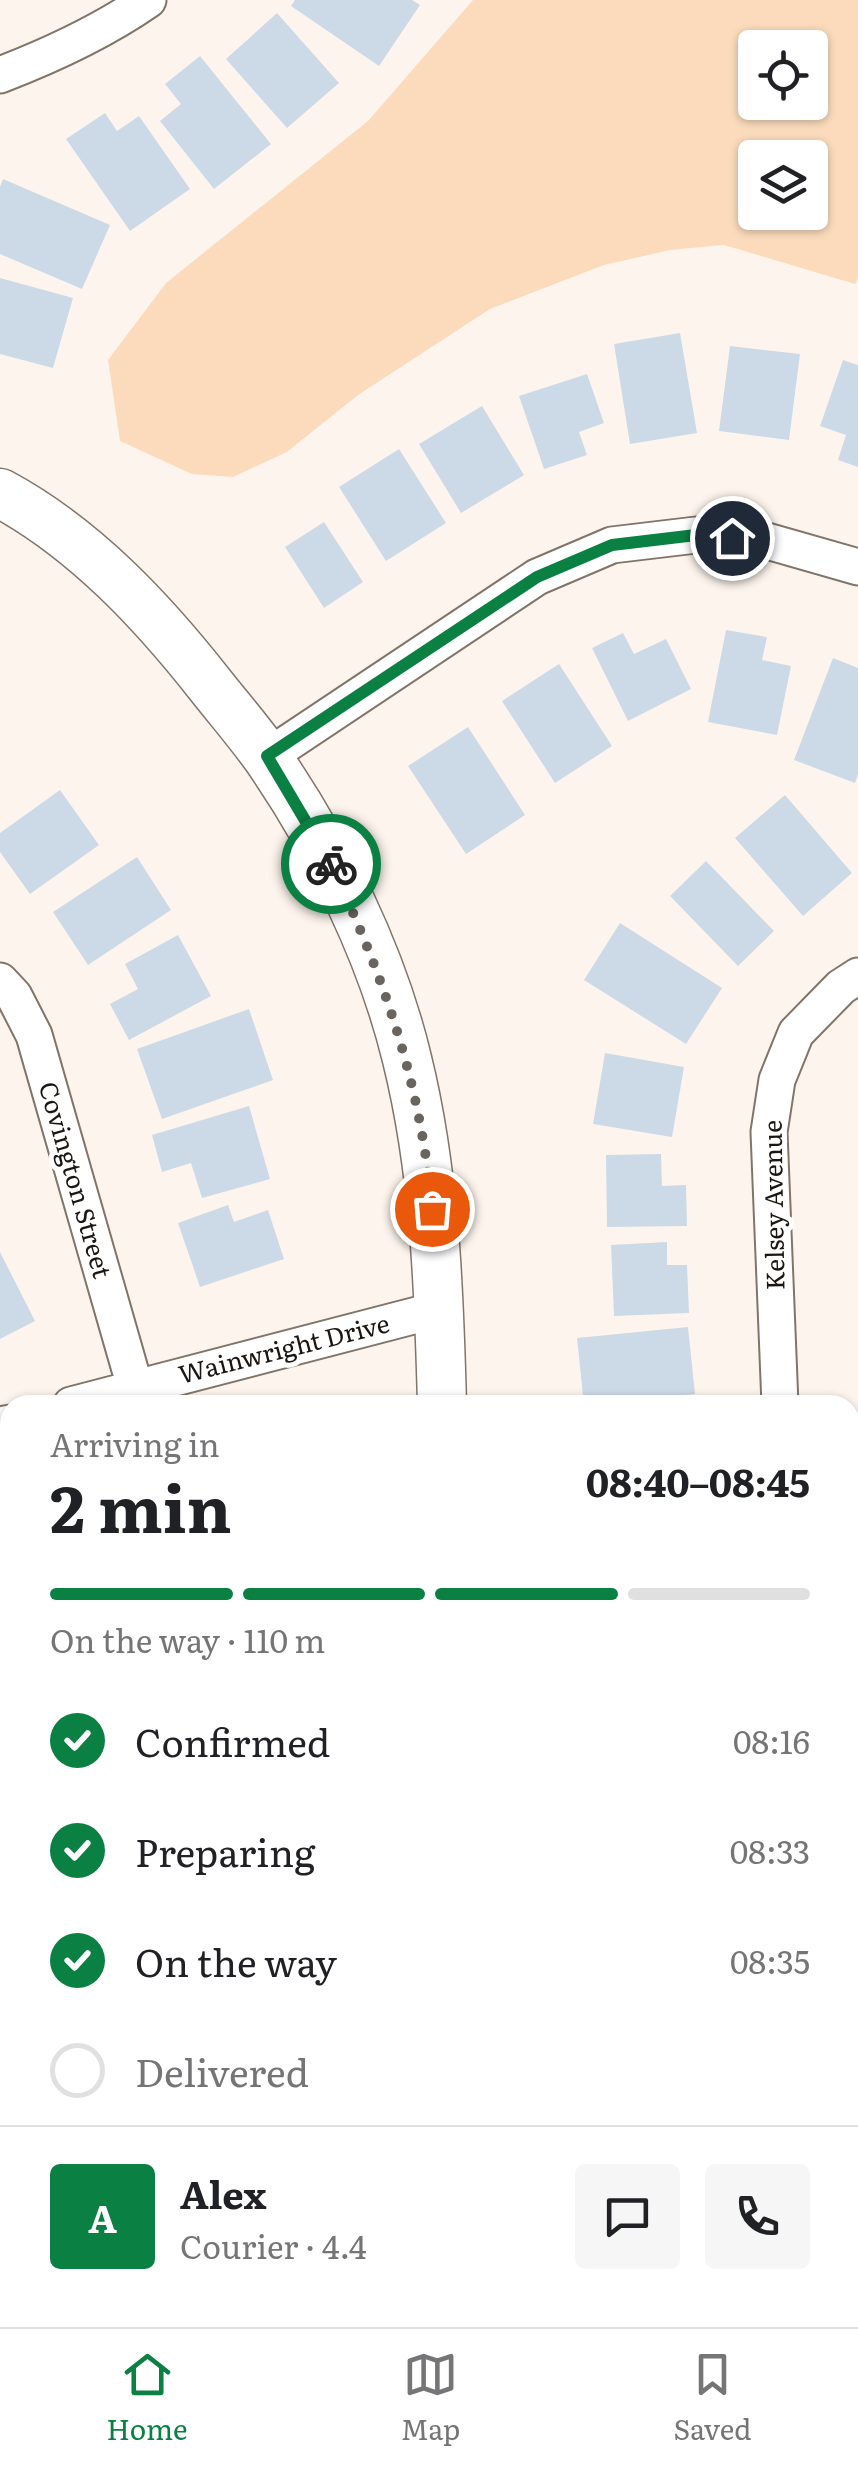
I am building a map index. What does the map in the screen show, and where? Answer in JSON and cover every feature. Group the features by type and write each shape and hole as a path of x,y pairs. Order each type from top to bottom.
{"street":[{"path":"0,75 54,54 148,0"},
{"path":"0,493 18,502 109,571 188,656 267,756 332,866 370,949 407,1057 429,1176 440,1309 442,1395"},
{"path":"267,756 537,577 612,545 696,535 768,541 858,567"},
{"name":"Kelsey Avenue","path":"780,1395 770,1132 777,1080 796,1032 858,976"},
{"name":"Covington Street","path":"0,981 14,996 34,1035 135,1387"},
{"name":"Wainwright Drive","path":"107,1395 440,1309"}],"shaded area":[{"path":"473,0 858,0 855,284 724,245 670,250 604,265 490,309 358,395 287,452 233,477 192,474 120,441 108,360 166,283 368,121"}],"building":[{"path":"295,0 412,0 420,5 379,66 291,6"},
{"path":"277,13 339,83 287,128 226,59"},
{"path":"200,56 271,144 214,189 160,121 181,104 165,84"},
{"path":"105,113 117,131 139,116 190,189 130,231 66,139"},
{"path":"3,179 110,225 82,289 0,254"},
{"path":"0,278 73,298 53,368 0,354"},
{"path":"680,333 697,433 630,444 614,344"},
{"path":"730,346 800,354 789,440 719,431"},
{"path":"843,360 858,365 858,467 838,460 846,435 820,426"},
{"path":"587,374 604,423 579,432 587,455 544,469 519,396"},
{"path":"482,406 524,475 461,513 419,444"},
{"path":"399,449 446,523 386,561 339,487"},
{"path":"324,522 363,582 324,608 285,547"},
{"path":"726,630 767,637 762,660 791,666 777,735 708,722"},
{"path":"623,633 634,654 666,639 691,689 628,721 592,648"},
{"path":"833,658 858,668 855,783 794,760"},
{"path":"559,664 612,746 555,783 502,701"},
{"path":"468,727 525,815 466,854 408,766"},
{"path":"60,790 99,845 30,894 0,852 0,833"},
{"path":"785,795 852,873 803,916 735,838"},
{"path":"137,857 171,910 88,965 53,912"},
{"path":"706,861 774,931 738,966 670,896"},
{"path":"620,923 722,988 686,1044 584,980"},
{"path":"178,935 211,996 129,1040 110,1004 138,989 125,964"},
{"path":"249,1009 273,1080 162,1119 137,1049"},
{"path":"605,1053 684,1067 672,1137 593,1124"},
{"path":"249,1106 270,1179 202,1198 191,1163 162,1172 152,1135"},
{"path":"661,1154 662,1186 686,1185 687,1226 607,1227 606,1155"},
{"path":"228,1205 234,1222 268,1210 284,1259 200,1287 178,1223"},
{"path":"667,1242 667,1265 687,1265 689,1313 614,1316 611,1245"},
{"path":"0,1252 35,1321 0,1339"},
{"path":"688,1327 695,1394 583,1395 577,1338"}],"way so far":[{"path":"331,864 370,949 407,1057 432,1209"}],"route":[{"path":"331,864 267,756 537,577 612,545 696,535 732,538"}]}
